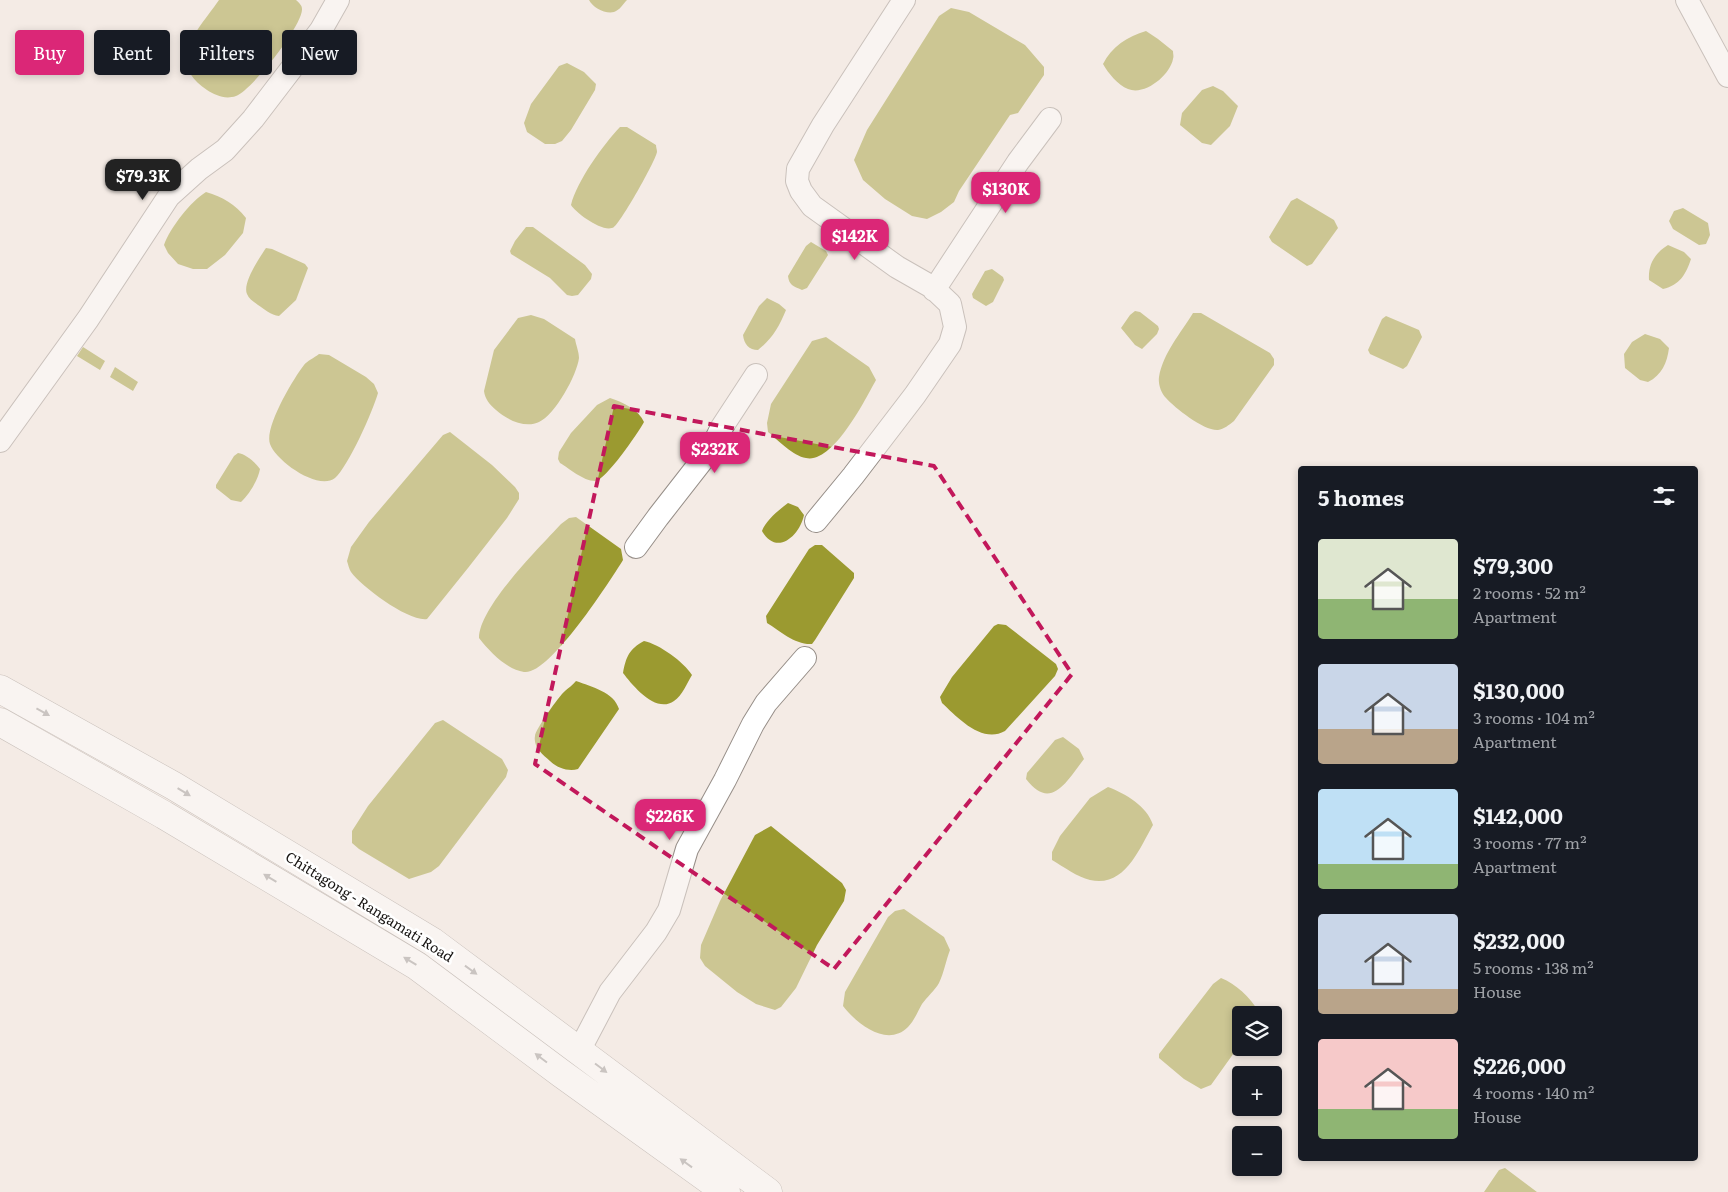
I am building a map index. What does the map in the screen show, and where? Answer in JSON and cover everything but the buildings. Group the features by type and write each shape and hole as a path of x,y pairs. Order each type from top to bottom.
{"highway":[{"name":"Chittagong - Rangamati Road","path":"0,689 174,786 433,942 768,1192"},
{"name":"Chittagong - Rangamati Road","path":"0,722 164,815 417,966 562,1074 726,1192"}],"street":[{"path":"0,441 88,319 169,196 199,169 225,150 253,119 321,30 338,0"},
{"path":"816,521 915,395 950,344 955,327 950,304 934,290 812,206 800,191 797,181 798,169 823,125 904,0"},
{"path":"1688,0 1728,76"},
{"path":"934,290 1018,162 1050,119"},
{"path":"636,547 711,449 722,427 756,375"},
{"path":"579,1051 610,992 656,932 669,910 687,849 753,724 766,703 805,658"}],"highlighted area":[{"path":"614,406 934,466 1072,674 834,969 535,764"}],"shaded area":[{"path":"219,0 296,0 302,8 293,30 282,30 282,47 272,61 272,30 198,30"},
{"path":"589,0 627,0 618,10 611,12 596,8"},
{"path":"951,8 969,12 1025,45 1044,67 1044,75 1018,113 1010,115 959,191 954,202 941,212 927,219 912,216 885,199 863,180 854,160 867,130 939,16"},
{"path":"1146,31 1173,51 1173,59 1167,71 1156,83 1142,90 1128,89 1114,78 1103,64 1115,47 1133,36"},
{"path":"567,63 584,72 596,84 595,90 571,130 562,141 555,144 545,144 527,132 524,123 531,104 559,66"},
{"path":"192,75 260,75 243,91 232,97 213,94 194,79"},
{"path":"1213,86 1223,91 1238,106 1230,126 1211,145 1202,143 1180,125 1182,113 1202,90"},
{"path":"620,127 627,127 656,145 657,152 644,179 618,223 614,227 604,228 578,213 571,205 574,195 591,164"},
{"path":"206,192 228,202 246,218 243,233 225,255 207,269 193,269 178,264 168,253 164,245 182,216"},
{"path":"1297,198 1334,220 1338,228 1312,264 1307,266 1272,242 1269,237 1291,201"},
{"path":"1683,208 1708,223 1710,235 1706,244 1699,245 1673,229 1669,221 1674,211"},
{"path":"526,227 533,227 585,265 592,274 591,279 578,295 567,295 550,278 511,254 510,251 515,241"},
{"path":"811,242 826,251 828,255 807,288 802,290 792,285 788,276 806,246"},
{"path":"1668,245 1684,252 1691,259 1682,278 1674,285 1663,289 1649,280 1649,274 1653,260"},
{"path":"266,248 305,264 308,268 296,300 279,316 265,310 252,300 247,294 246,289 249,277"},
{"path":"992,269 1003,277 1004,280 993,302 986,306 973,298 972,294 985,271"},
{"path":"767,298 786,310 771,337 763,346 755,350 744,341 743,335 759,306"},
{"path":"1135,311 1140,312 1158,326 1159,329 1157,334 1142,349 1135,345 1121,328"},
{"path":"1193,313 1201,313 1270,353 1274,359 1274,365 1234,421 1218,430 1205,427 1183,413 1164,396 1159,385 1159,377 1164,360"},
{"path":"531,315 544,319 575,339 579,358 570,384 552,411 539,422 522,424 510,420 494,408 485,397 484,391 494,350 518,318"},
{"path":"1386,316 1419,330 1422,337 1407,366 1403,369 1370,354 1368,350 1382,319"},
{"path":"1645,334 1660,339 1669,348 1663,368 1657,376 1648,382 1640,380 1625,368 1624,354 1632,342"},
{"path":"826,337 869,367 876,380 856,415 837,441 827,451 816,457 806,458 791,451 768,432 767,423 771,404 812,341"},
{"path":"83,347 105,361 100,370 77,356"},
{"path":"319,354 329,355 366,377 374,384 378,393 366,425 353,451 335,478 328,481 319,481 289,466 274,451 269,437 275,416 293,381 305,364"},
{"path":"115,367 138,382 133,391 110,377"},
{"path":"610,398 630,407 644,422 614,465 600,479 590,480 581,477 560,463 558,459 559,452 571,433 597,405"},
{"path":"450,432 492,465 515,487 519,493 519,499 507,518 427,619 419,618 398,609 375,594 351,572 347,561 351,547 369,522 443,435"},
{"path":"238,453 251,459 260,469 253,487 241,502 231,500 216,488 234,456"},
{"path":"788,503 798,507 804,515 802,522 793,536 781,543 774,542 768,539 762,531 770,519"},
{"path":"576,517 621,549 623,560 593,606 563,644 535,669 524,672 517,670 499,659 479,638 482,625 499,595 525,562 561,524 569,518"},
{"path":"815,545 822,545 854,573 854,578 815,640 812,644 806,644 788,637 767,623 766,616 809,549"},
{"path":"998,624 1006,625 1056,664 1058,669 1055,676 1005,731 988,734 979,732 963,722 942,703 940,697 952,677 994,626"},
{"path":"644,641 671,654 692,675 674,701 660,704 653,701 639,691 623,673 629,654"},
{"path":"576,681 607,694 619,709 578,769 571,770 556,766 544,756 535,744 535,736 548,713 562,694"},
{"path":"443,720 502,759 508,770 506,777 439,866 431,872 409,879 359,849 352,843 352,831 368,806 435,723"},
{"path":"1063,737 1079,749 1084,759 1065,784 1058,790 1051,793 1043,793 1035,789 1026,779 1027,773 1055,740"},
{"path":"1108,787 1122,793 1141,806 1153,825 1136,855 1122,872 1113,878 1102,881 1085,879 1052,860 1052,852 1060,836 1090,798"},
{"path":"771,826 842,883 846,890 844,901 817,945 796,988 781,1007 775,1010 756,1004 737,992 705,966 700,958 701,945 720,901 755,835"},
{"path":"904,909 944,937 950,950 939,983 922,1004 910,1025 900,1033 882,1034 864,1026 849,1013 843,1006 845,992 888,917 895,911"},
{"path":"1221,978 1242,992 1254,1006 1232,1006 1232,1056 1211,1085 1201,1089 1184,1079 1159,1058 1159,1054 1213,984"},
{"path":"1505,1168 1537,1192 1484,1192 1499,1170"}]}
